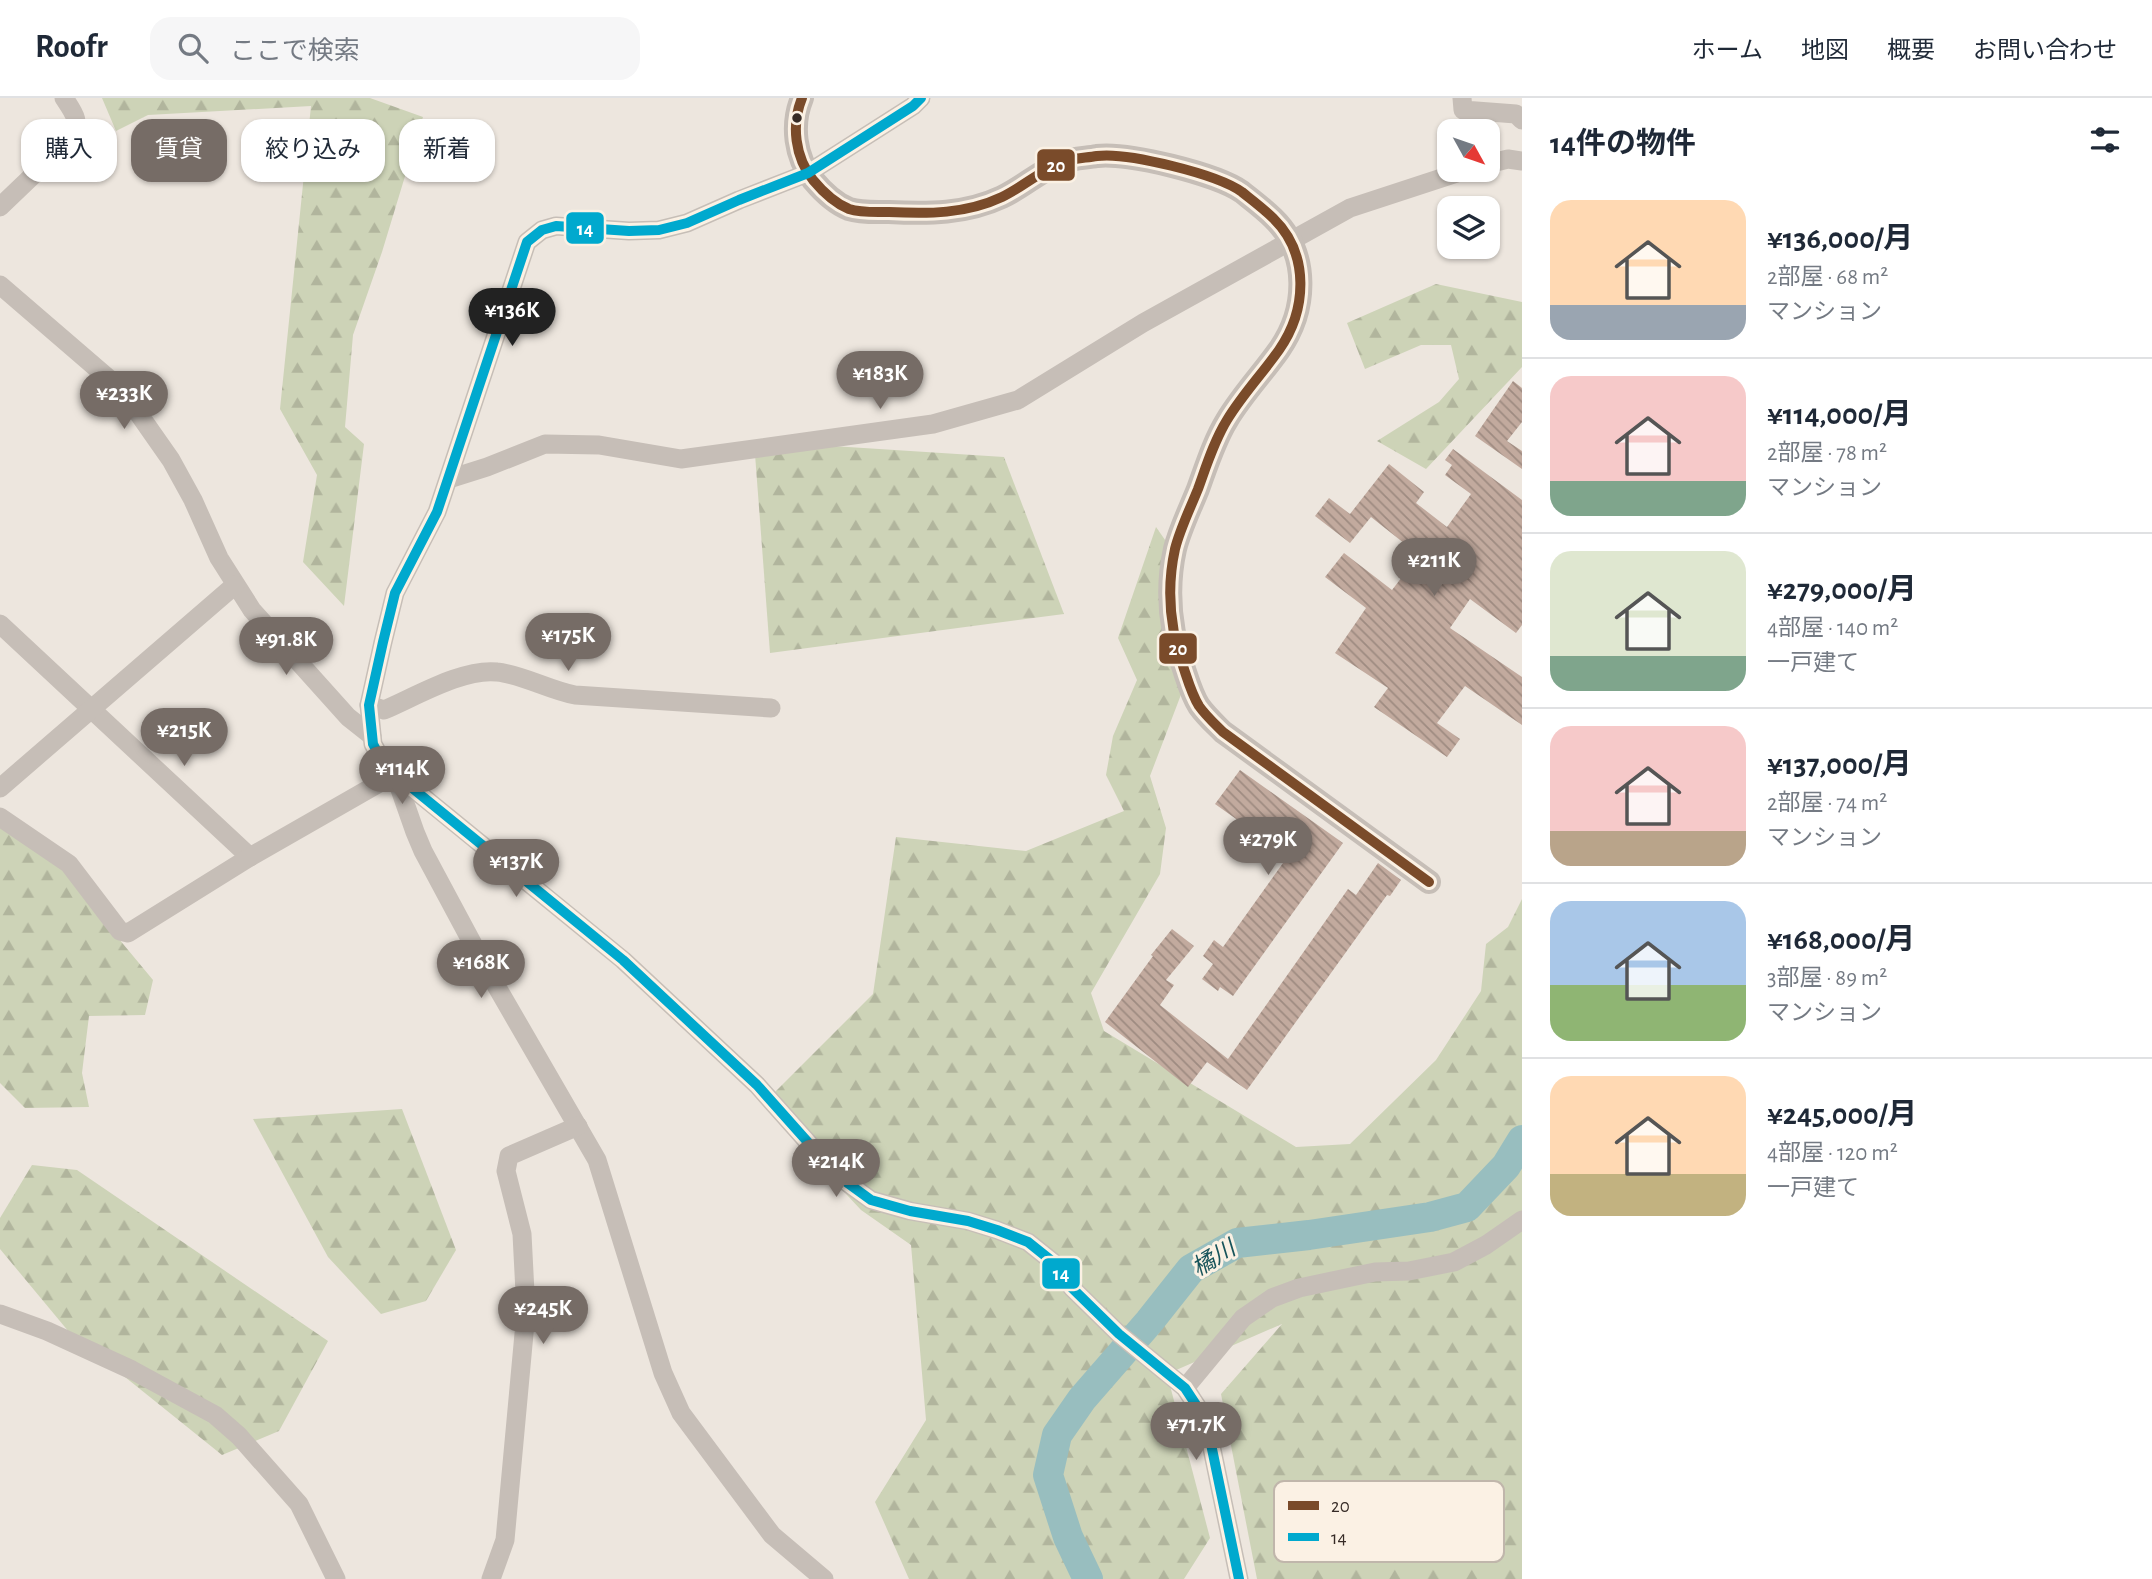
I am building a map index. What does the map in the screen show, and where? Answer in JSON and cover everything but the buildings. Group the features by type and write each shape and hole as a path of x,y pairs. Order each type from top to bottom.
{"street":[{"path":"0,207 72,138 77,129 78,117 64,98"},
{"path":"802,98 796,119 801,158 808,173 827,195 847,208 859,211 931,213 971,209 1003,196 1063,162 1101,156 1129,157 1198,174 1238,190 1275,219 1290,241 1301,271 1300,304 1295,321 1281,348 1227,421 1204,474 1176,547 1170,605 1173,632 1191,691 1199,706 1223,732 1429,882"},
{"path":"921,98 913,106 808,173 687,223 659,230 629,231 555,226 542,230 527,242 437,512 395,593 369,705 373,744 394,774 623,960 757,1085 838,1175 871,1200 910,1211 968,1221 1028,1242 1053,1262 1072,1288 1119,1334 1185,1388 1206,1420 1239,1579"},
{"path":"1462,98 1463,110 1516,114 1522,120"},
{"path":"1500,161 1522,161"},
{"path":"449,479 545,444 599,445 681,459 933,424 1018,400 1143,323 1350,208 1437,180"},
{"path":"0,285 108,378 129,400 171,460 193,500 219,558 252,610 348,716 372,737"},
{"path":"0,788 235,585"},
{"path":"0,624 250,857"},
{"path":"369,705 384,710 460,677 488,671 575,695 771,708"},
{"path":"0,817 69,864 120,931 128,933 250,857 394,774"},
{"path":"394,774 424,851 483,963 597,1160 663,1373 681,1413 772,1535 824,1579"},
{"path":"491,1579 505,1540 526,1312 523,1234 506,1171 509,1156 578,1126"},
{"path":"1185,1388 1243,1318 1272,1298 1299,1288 1375,1272 1409,1271 1454,1262 1486,1245 1522,1220"},
{"path":"0,1314 47,1331 132,1370 215,1415 239,1436 299,1504 336,1579"}],"green space":[{"path":"102,98 370,98 423,117 399,119 399,182 403,182 353,335 345,427 364,444 344,606 303,562 317,475 280,409 303,182 385,182 385,119 310,119 311,106 148,115 131,119 131,124 117,130 117,119 111,119"},
{"path":"1436,284 1522,302 1522,367 1426,469 1377,441 1439,402 1459,379 1451,345 1421,345 1365,369 1347,323"},
{"path":"754,441 1004,457 1064,614 770,653"},
{"path":"1156,527 1170,547 1182,692 1150,776 1166,828 1160,874 1091,993 1104,1031 1296,1147 1350,1144 1436,1060 1481,991 1486,944 1508,927 1522,899 1522,1579 1257,1579 1221,1394 1282,1324 1167,1374 1210,1538 1184,1579 909,1579 875,1502 926,1420 911,1245 861,1210 803,1148 768,1099 873,994 896,837 1026,851 1124,811 1106,775 1113,736 1137,680 1118,638"},
{"path":"0,825 65,867 104,921 153,980 145,1015 89,1016 82,1073 89,1107 25,1108 0,1083"},
{"path":"402,1109 456,1250 426,1301 381,1314 328,1257 253,1119"},
{"path":"32,1165 77,1170 328,1341 279,1431 222,1455 69,1332 0,1249 0,1218"}],"waterway":[{"name":"橘川","path":"1088,1579 1068,1537 1048,1475 1057,1435 1082,1399 1191,1269 1237,1243 1430,1217 1467,1207 1506,1166 1522,1140"}],"transit line":[{"name":"20","path":"802,98 796,130 802,161 821,189 849,209 918,213 961,210 1002,197 1063,162 1111,156 1171,166 1230,185 1262,208 1285,232 1299,265 1299,300 1295,318 1279,350 1222,428 1180,534 1172,564 1170,595 1175,640 1197,702 1223,732 1429,882"},
{"name":"14","path":"921,98 913,106 808,173 687,223 659,230 629,231 556,226 542,230 527,242 437,512 395,593 369,705 373,744 395,774 623,960 757,1085 838,1176 871,1200 910,1211 968,1221 1028,1242 1053,1262 1072,1288 1119,1334 1185,1388 1206,1420 1239,1579"}]}
